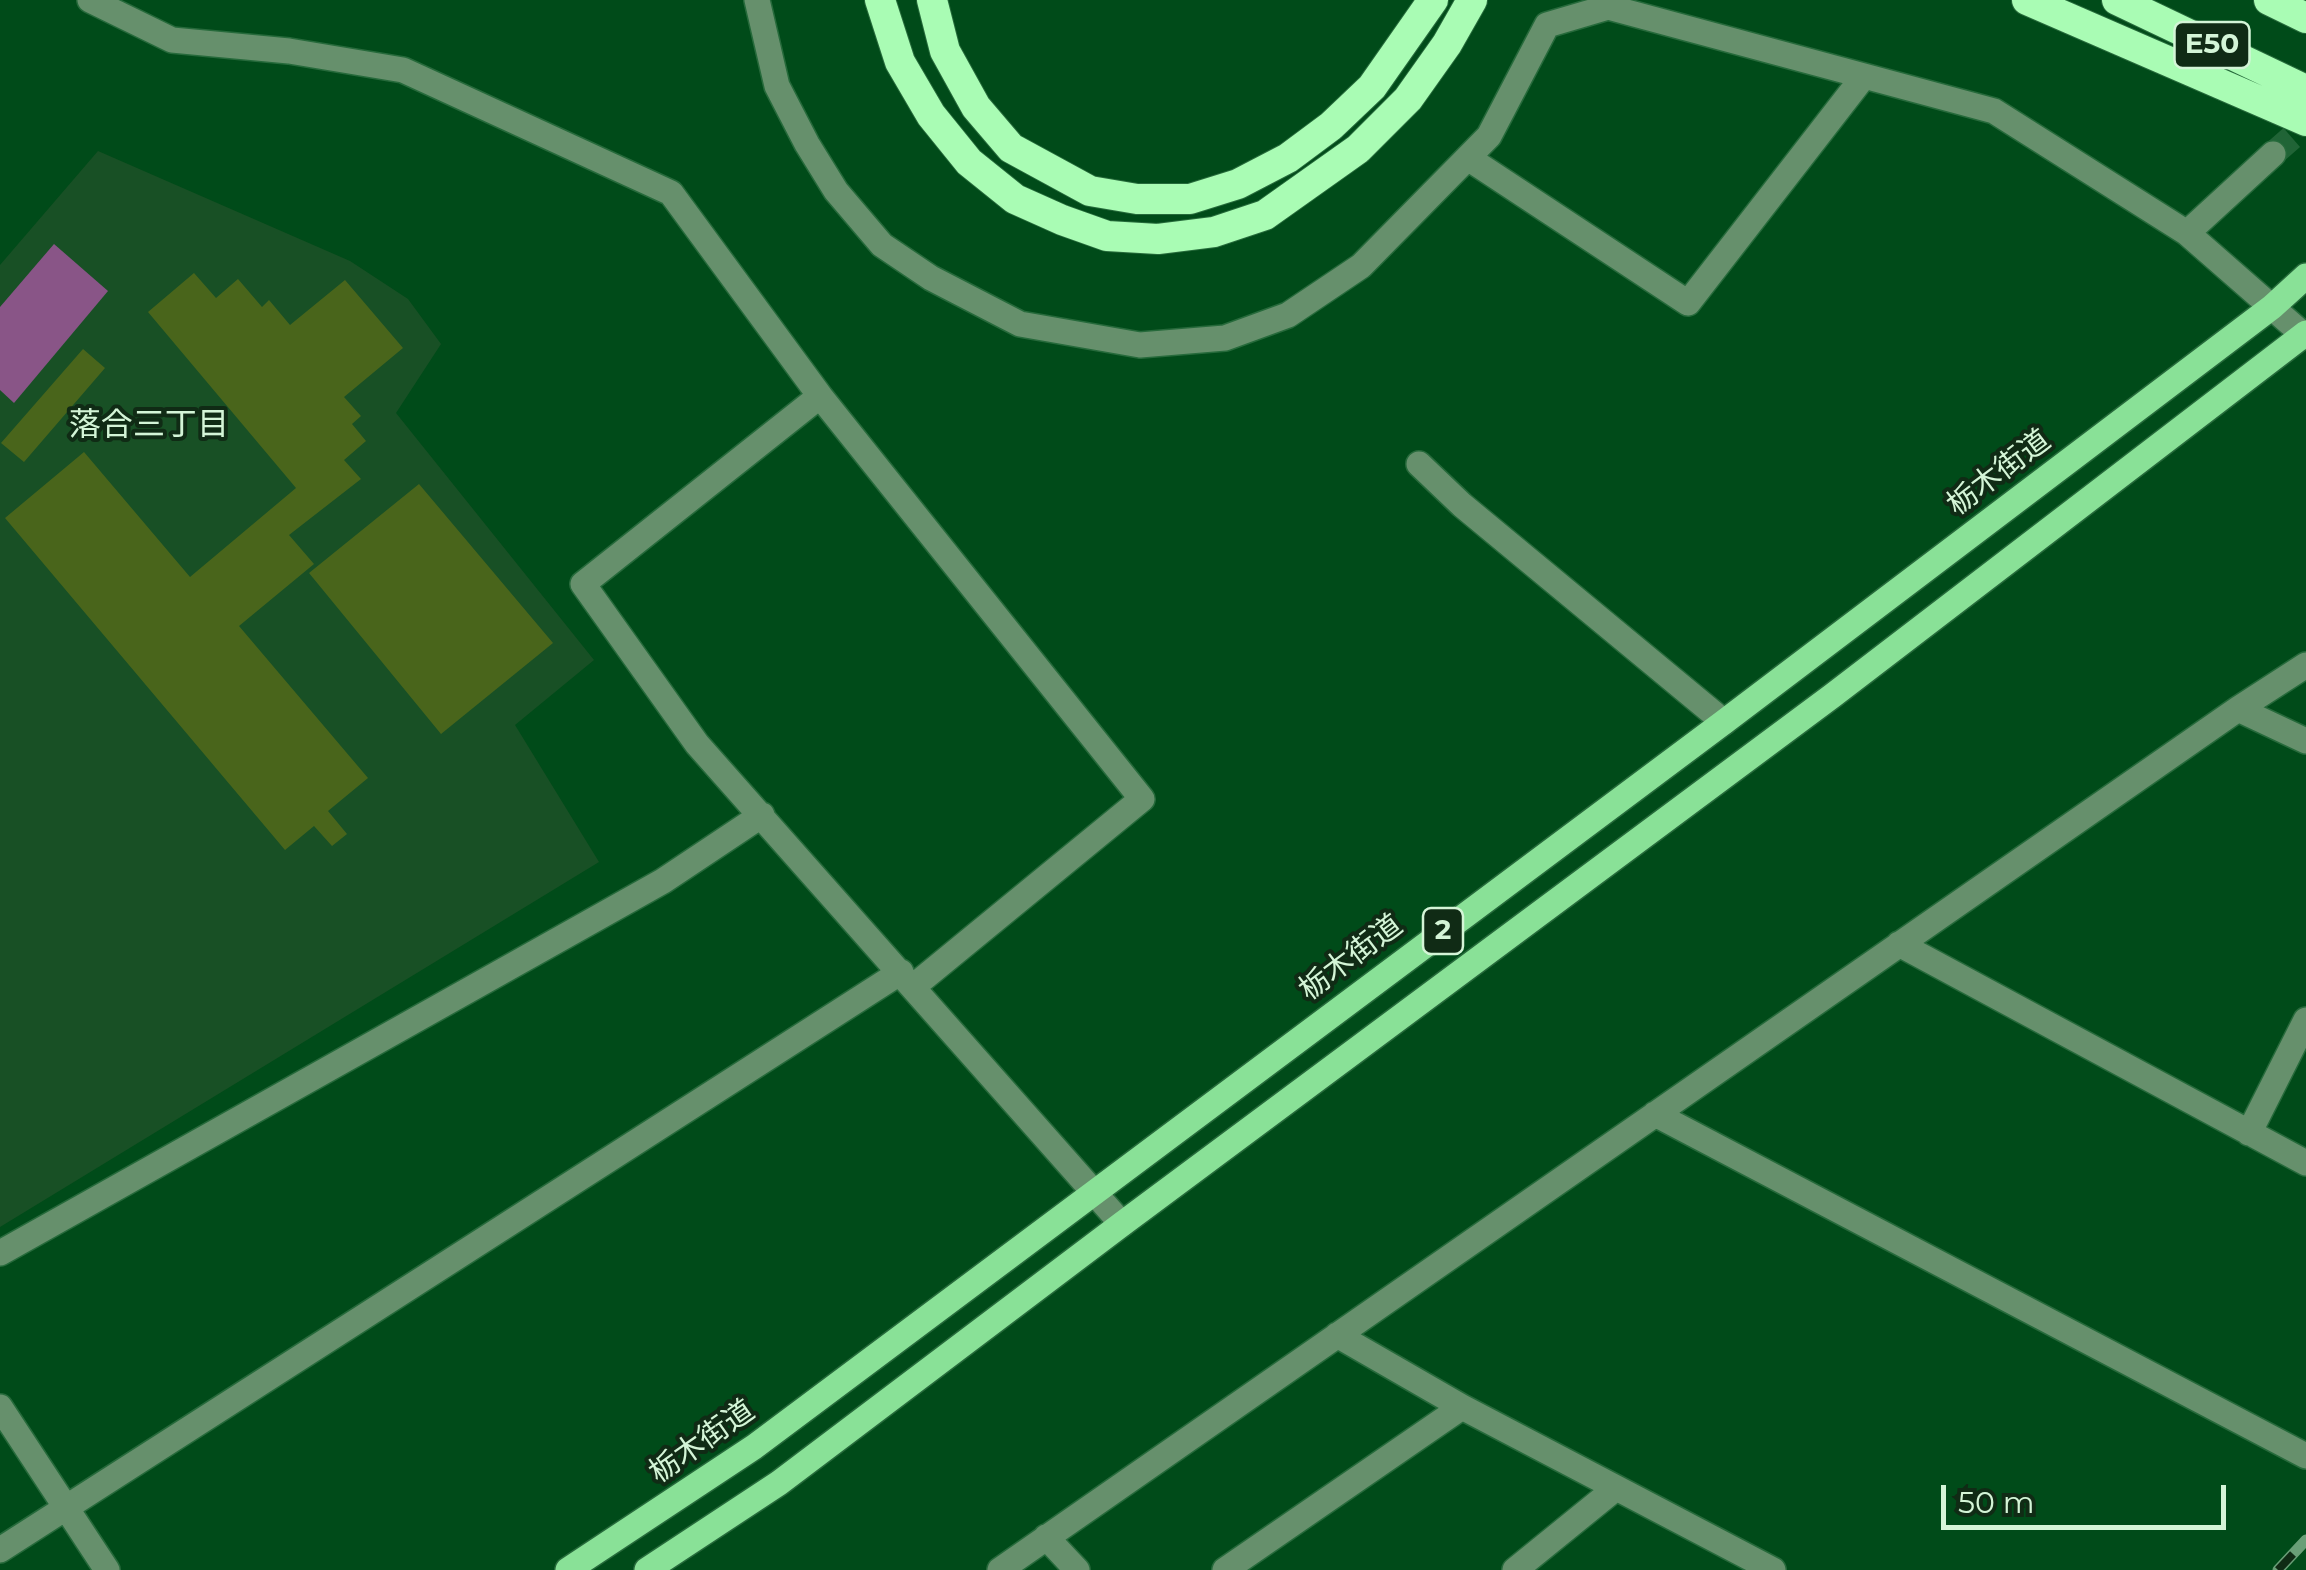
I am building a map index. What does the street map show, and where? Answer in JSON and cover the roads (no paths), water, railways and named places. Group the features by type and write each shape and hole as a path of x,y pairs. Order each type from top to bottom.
{"highway":[{"path":"880,0 900,62 931,115 969,162 1015,199 1062,220 1107,236 1158,239 1214,232 1264,215 1358,150 1408,98 1447,44 1472,0"},
{"path":"932,0 945,51 976,107 1011,148 1090,191 1137,199 1190,199 1238,184 1288,158 1372,88 1433,0"},
{"path":"2028,0 2306,121"},
{"name":"E50","path":"2117,0 2306,90"},
{"name":"E50","path":"2269,0 2306,18"}],"main road":[{"name":"栃木街道","path":"568,1570 754,1447 1724,722 2272,307 2306,276"},
{"name":"2","path":"647,1570 779,1483 1832,696 2305,335"}],"street":[{"path":"0,1550 907,979 1142,799 820,396 671,193 403,70 289,51 172,40 90,0"},
{"path":"757,0 777,86 806,144 836,191 882,245 931,278 1020,324 1140,346 1225,338 1288,315 1361,266 1489,136 1547,25 1608,7 1994,111 2187,233 2305,335"},
{"path":"1468,158 1688,302 1864,76"},
{"path":"2187,233 2273,154"},
{"path":"820,396 583,584 697,744 1122,1224"},
{"path":"1419,464 1462,505 1724,722"},
{"path":"1000,1570 2238,709 2306,666"},
{"path":"2238,709 2306,740"},
{"path":"0,1253 662,881 762,815"},
{"path":"1899,944 2306,1163"},
{"path":"2249,1133 2306,1020"},
{"path":"1654,1114 2306,1456"},
{"path":"1337,1335 1462,1407 1773,1570"},
{"path":"0,1407 108,1570"},
{"path":"1226,1570 1462,1407"},
{"path":"1515,1570 1616,1488"},
{"path":"1046,1537 1076,1570"}],"tunnel":[{"path":"2273,154 2306,125"}],"railway":[{"path":"2278,1570 2306,1540"}],"district":[{"name":"落合三丁目","path":"149,426"}]}
